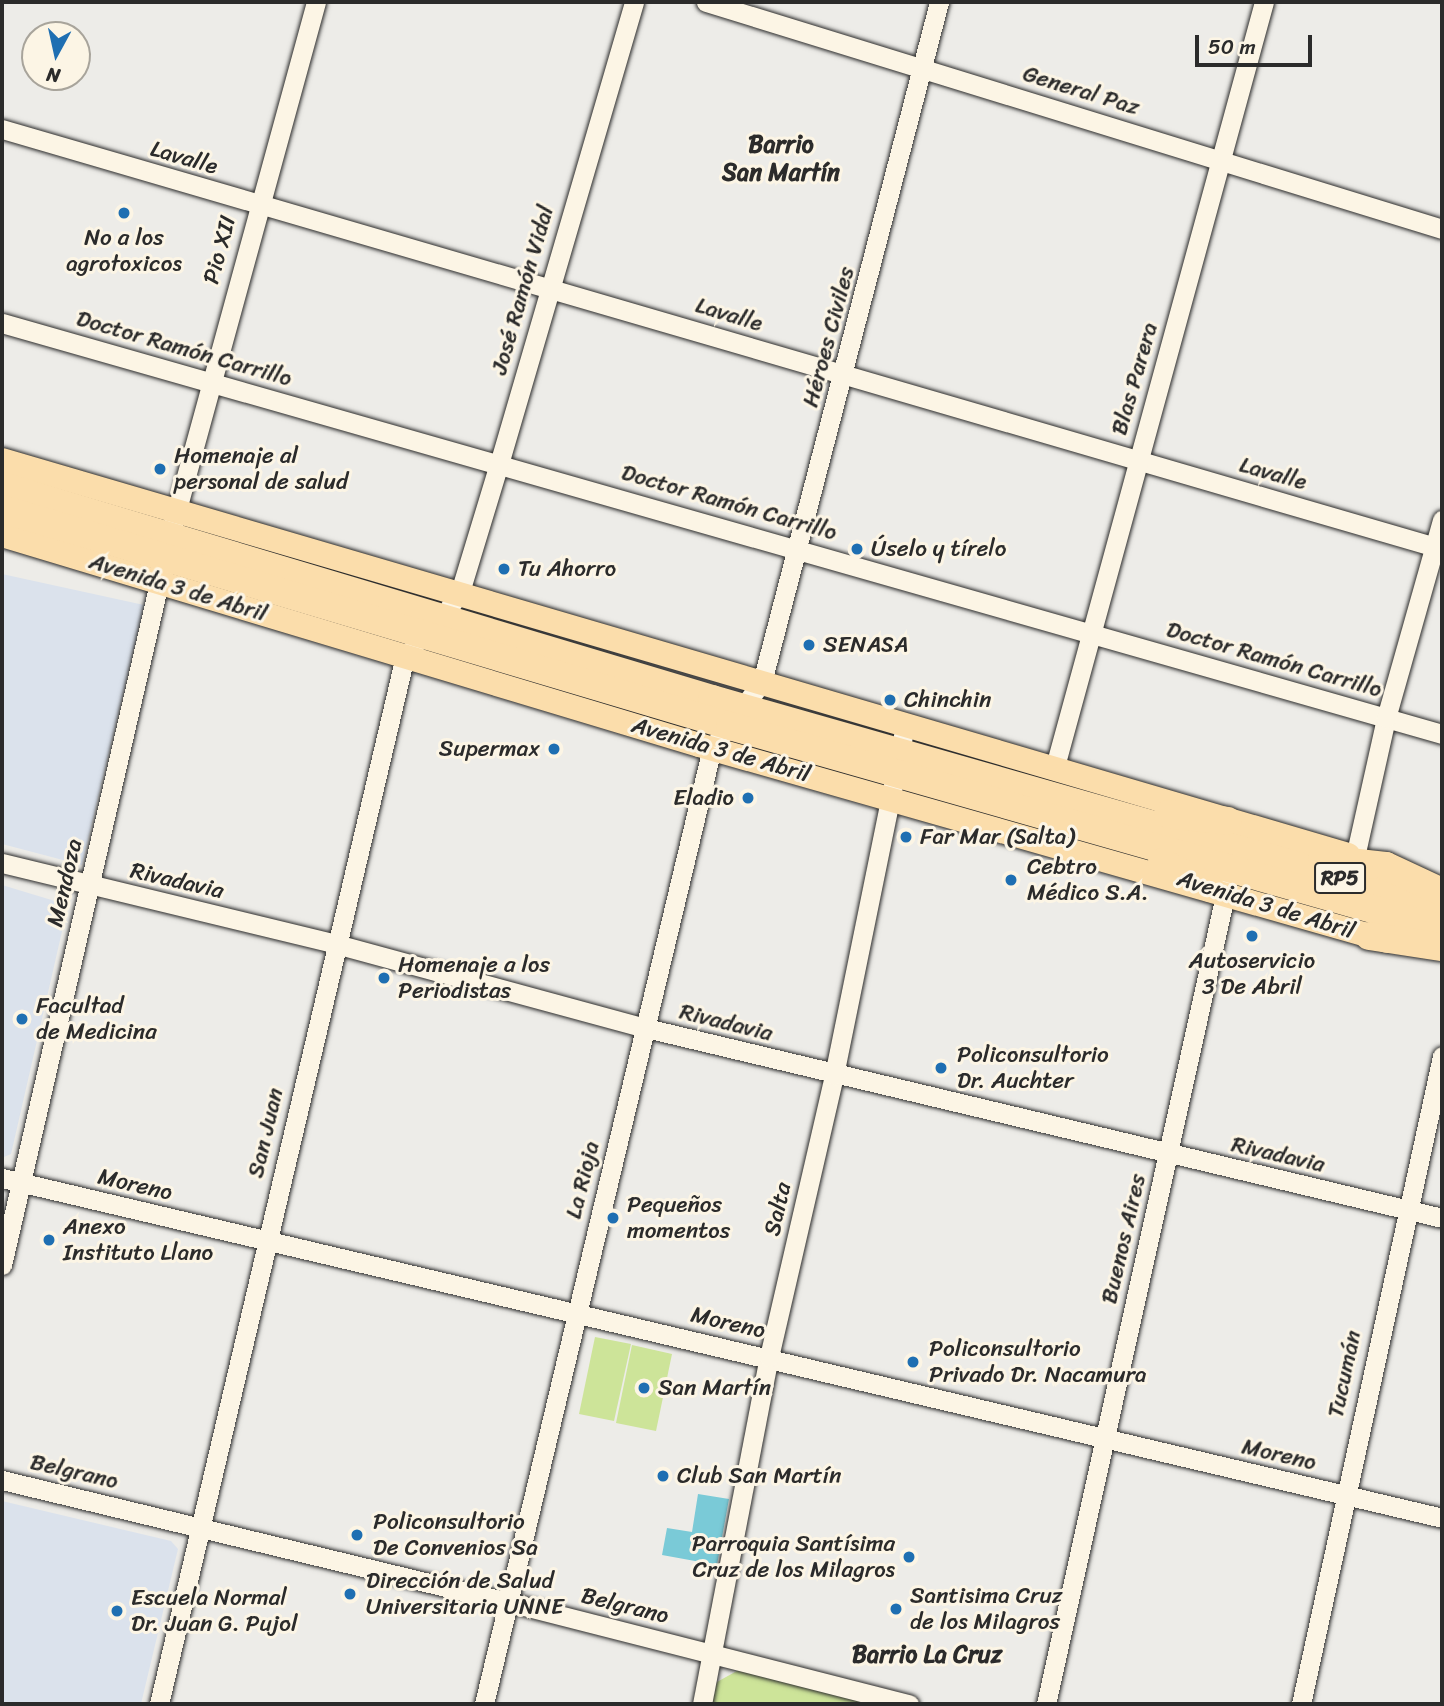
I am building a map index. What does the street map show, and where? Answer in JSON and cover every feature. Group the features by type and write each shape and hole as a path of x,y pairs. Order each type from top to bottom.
{"highway":[{"name":"Avenida 3 de Abril","path":"2,486 168,547"},
{"name":"Avenida 3 de Abril","path":"2,509 168,547 987,789"},
{"path":"987,789 1170,865 1231,854 1319,858 1386,866 1442,892"},
{"path":"987,789 1098,796 1181,817 1231,854"},
{"name":"Avenida 3 de Abril","path":"1231,854 1442,907"},
{"name":"Avenida 3 de Abril","path":"1231,854 1442,929"},
{"path":"1369,936 1442,947"}],"main road":[{"name":"Avenida 3 de Abril","path":"2,460 168,547 405,656 712,748 896,762 1054,770 1231,854 1369,936 1442,958"},
{"name":"Avenida 3 de Abril","path":"2,535 168,547 460,592 762,682 896,762 1231,854 1355,857 1442,881"}],"street":[{"name":"Pio XII","path":"168,547 257,205 316,2"},
{"name":"José Ramón Vidal","path":"460,592 634,2"},
{"name":"General Paz","path":"706,2 1442,229"},
{"name":"Héroes Civiles","path":"762,682 845,375 939,2"},
{"name":"Blas Parera","path":"1054,770 1264,2"},
{"name":"Lavalle","path":"2,129 257,205 549,286 1438,548"},
{"name":"Doctor Ramón Carrillo","path":"2,323 799,547 1442,734"},
{"path":"1355,857 1386,718 1438,548 1442,520"},
{"name":"Mendoza","path":"2,1265 168,547"},
{"path":"405,656 435,626 460,592"},
{"name":"San Juan","path":"159,1704 405,656"},
{"name":"La Rioja","path":"484,1704 575,1313 712,748 762,682"},
{"name":"Salta","path":"702,1704 769,1357 834,1075 896,762"},
{"name":"Buenos Aires","path":"1046,1704 1168,1154 1231,854"},
{"name":"Rivadavia","path":"2,863 336,944 646,1028 834,1075 1442,1218"},
{"name":"Tucumán","path":"1301,1704 1343,1495 1442,1056"},
{"name":"Moreno","path":"2,1178 1442,1518"},
{"name":"Belgrano","path":"2,1480 508,1602 909,1704"}],"shaded area":[{"path":"2,574 144,605 82,865 2,844"},
{"name":"Facultad de Medicina","path":"2,885 68,905 11,1154 4,1157"},
{"name":"Escuela Normal Dr. Juan G. Pujol","path":"2,1501 171,1541 178,1549 141,1704 2,1704"}],"green space":[{"name":"San Martín","path":"595,1337 631,1344 614,1421 579,1414"},
{"name":"San Martín","path":"632,1345 672,1354 656,1431 616,1423"},
{"path":"744,1667 896,1704 712,1704 717,1682"}],"water":[{"path":"698,1494 729,1499 717,1565 662,1555 667,1528 692,1532"}],"place":[{"name":"No a los agrotoxicos","path":"124,213"},
{"name":"Homenaje al personal de salud","path":"160,469"},
{"name":"Úselo y tírelo","path":"857,549"},
{"name":"Tu Ahorro","path":"504,569"},
{"name":"SENASA","path":"809,645"},
{"name":"Chinchin","path":"890,700"},
{"name":"Supermax","path":"554,749"},
{"name":"Eladio","path":"748,798"},
{"name":"Far Mar (Salta)","path":"906,837"},
{"name":"Cebtro Médico S.A.","path":"1011,880"},
{"name":"Autoservicio 3 De Abril","path":"1252,936"},
{"name":"Homenaje a los Periodistas","path":"384,978"},
{"name":"Facultad de Medicina","path":"22,1019"},
{"name":"Policonsultorio Dr. Auchter","path":"941,1068"},
{"name":"Pequeños momentos","path":"613,1218"},
{"name":"Anexo Instituto Llano","path":"49,1240"},
{"name":"Policonsultorio Privado Dr. Nacamura","path":"913,1362"},
{"name":"San Martín","path":"644,1388"},
{"name":"Club San Martín","path":"663,1476"},
{"name":"Policonsultorio De Convenios Sa","path":"357,1535"},
{"name":"Parroquia Santísima Cruz de los Milagros","path":"909,1557"},
{"name":"Dirección de Salud Universitaria UNNE","path":"350,1594"},
{"name":"Santisima Cruz de los Milagros","path":"896,1609"},
{"name":"Escuela Normal Dr. Juan G. Pujol","path":"117,1611"}],"district":[{"name":"Barrio San Martín","path":"781,159"},
{"name":"Barrio La Cruz","path":"927,1655"}]}
